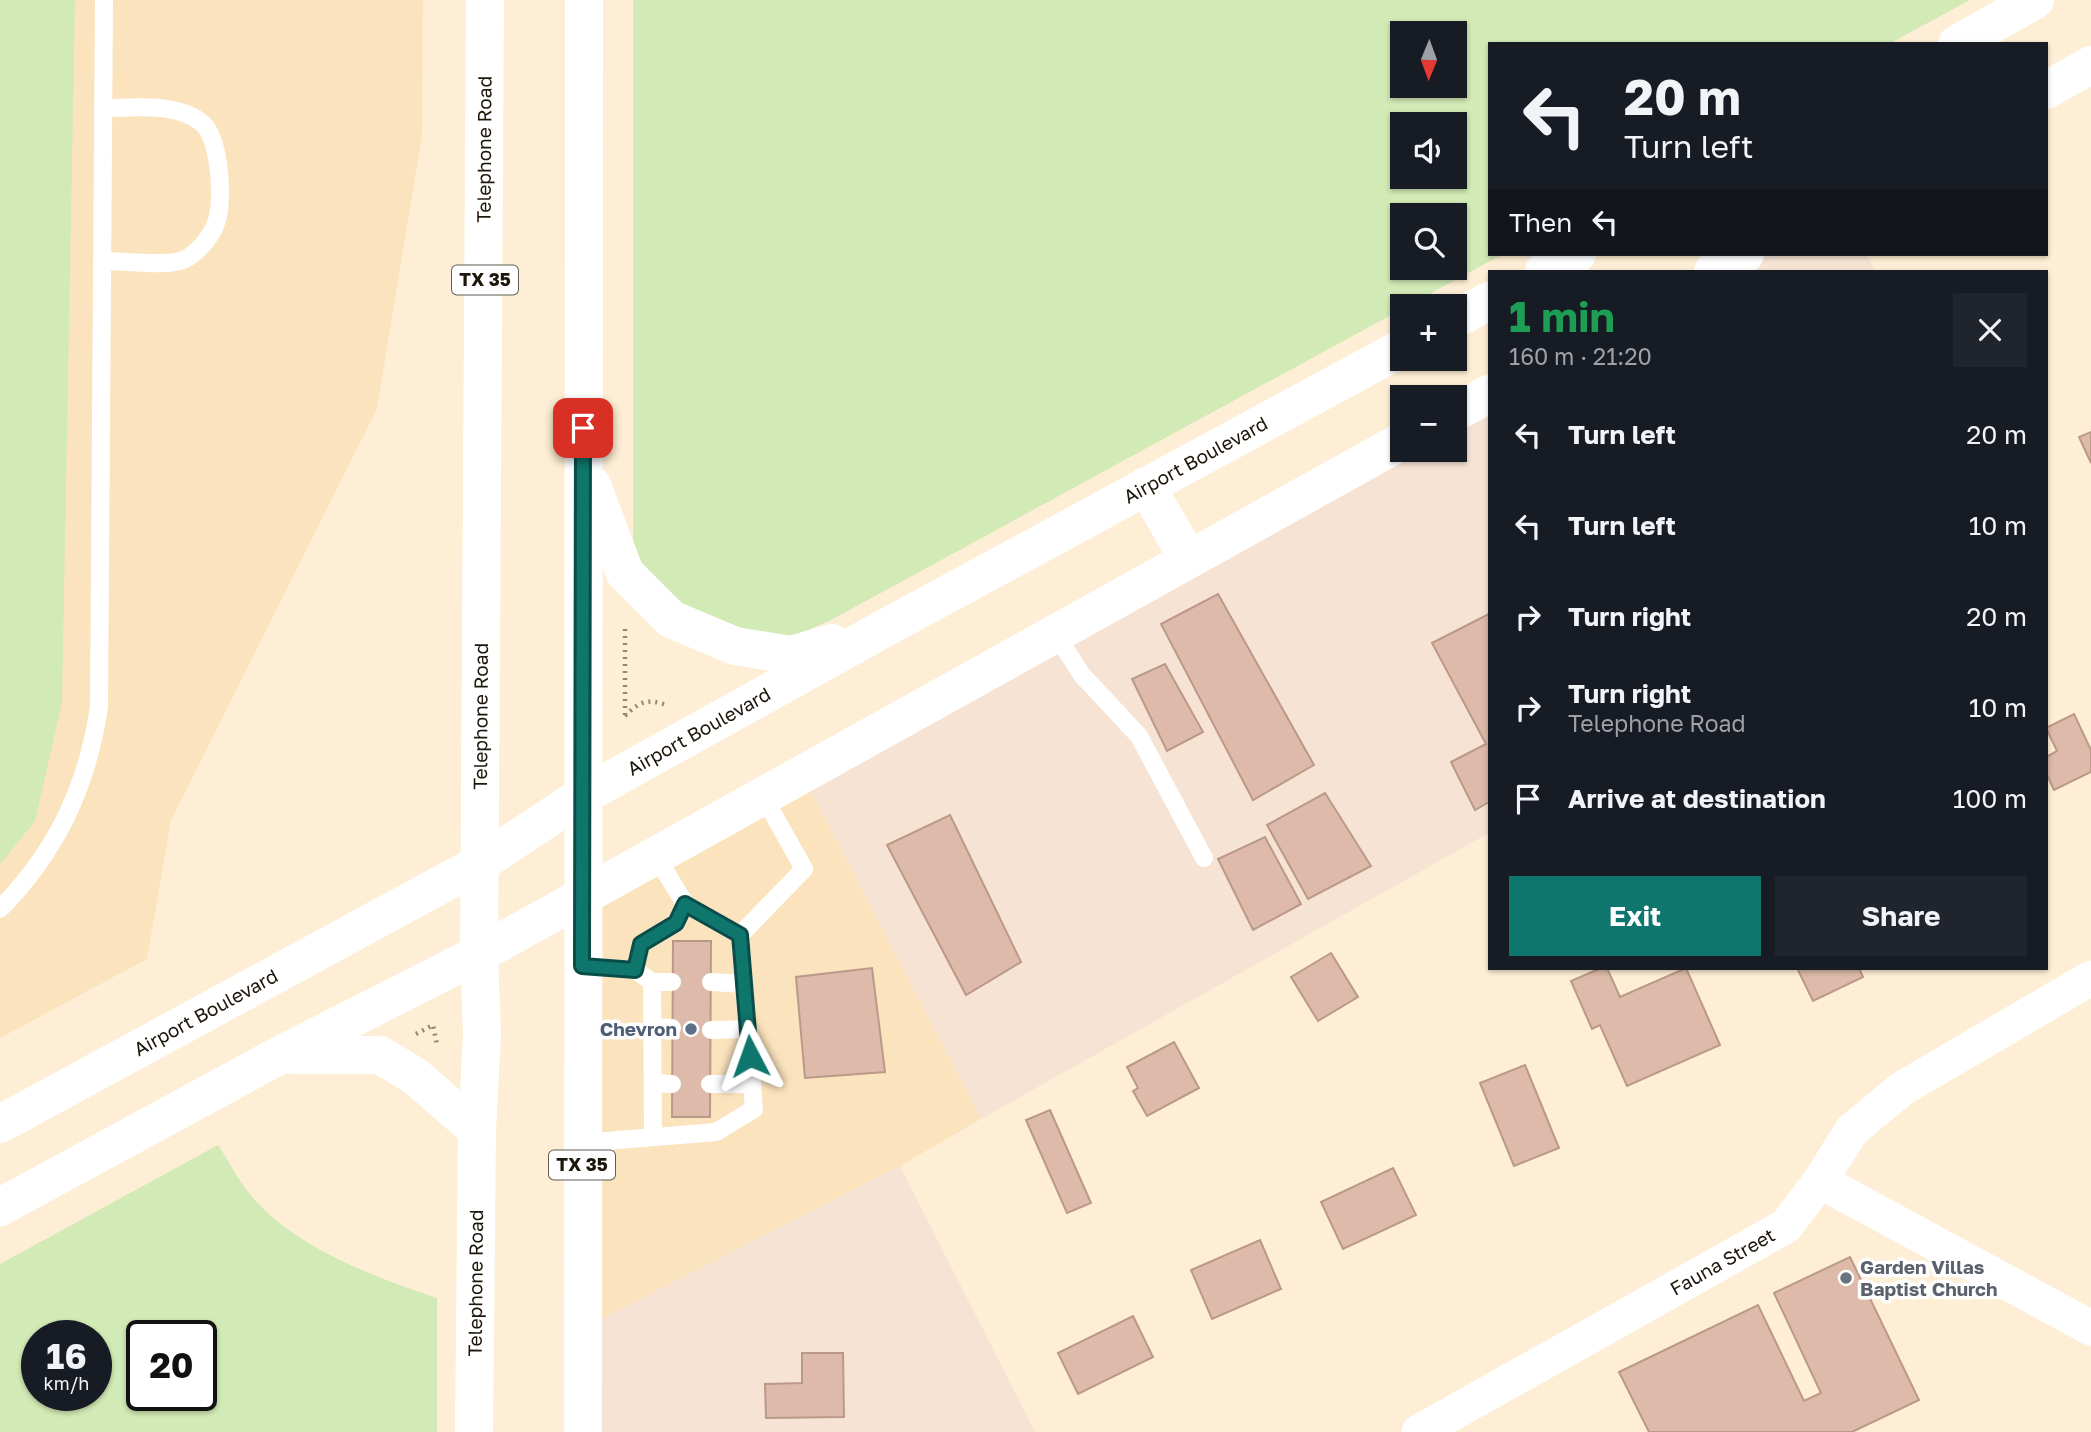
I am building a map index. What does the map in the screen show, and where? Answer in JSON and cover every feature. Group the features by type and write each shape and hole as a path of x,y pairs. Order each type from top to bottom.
{"main road":[{"name":"Telephone Road","path":"474,1432 477,1130 482,1035 479,864 485,0"},
{"name":"TX 35","path":"583,1432 584,0"},
{"path":"1961,42 2035,0"},
{"path":"2048,89 2091,65"},
{"path":"1546,270 1573,256"},
{"path":"1715,270 1741,256"},
{"path":"1467,313 1488,302"},
{"name":"Airport Boulevard","path":"0,1124 479,864 582,796 885,628 1390,354"},
{"path":"1467,406 1488,395"},
{"path":"0,1207 280,1055 479,954 582,898 1390,448"},
{"path":"583,455 597,503 625,573 671,619 735,646 791,654 885,628"},
{"path":"1146,486 1188,558"},
{"path":"280,1055 380,1055 415,1076 477,1130"}],"street":[{"name":"Fauna Street","path":"1419,1432 1786,1226 1820,1181 1852,1130 1903,1088 2091,978"},
{"path":"1820,1181 2091,1328"}],"lane":[{"path":"0,909 54,845 77,799 95,739 102,674 104,0"},
{"path":"104,108 160,109 185,113 205,125 217,155 220,208 216,224 208,237 196,251 180,261 104,261"},
{"path":"1055,633 1082,675 1139,736 1204,858"},
{"path":"582,1143 653,1135 716,1132 754,1109 740,935 804,869 763,796"},
{"path":"656,856 685,904 740,935"},
{"path":"635,970 641,944 676,923 685,904"},
{"path":"582,966 635,970 652,982 673,982"},
{"path":"652,982 653,1135"},
{"path":"711,982 744,984"},
{"path":"652,1027 672,1028"},
{"path":"711,1030 748,1029"},
{"path":"653,1083 672,1084"},
{"path":"710,1084 751,1084"}],"path":[{"path":"625,623 625,716"}],"shaded area":[{"path":"0,0 423,0 422,135 377,409 171,820 147,959 0,1038"},
{"path":"1743,256 1867,256 1874,270 1717,270"},
{"path":"1488,397 1488,834 981,1119 802,774 1390,456 1390,462 1467,462 1467,408"},
{"path":"802,774 981,1119 900,1166 583,1328 582,898"},
{"path":"900,1166 1035,1432 582,1432 583,1328"}],"green space":[{"path":"0,0 75,0 62,703 35,821 0,864"},
{"path":"633,0 1970,0 1893,42 1488,42 1488,256 1499,256 1467,274 1467,203 1390,203 1390,280 1455,280 1430,294 1390,294 1390,316 831,620 783,641 700,620 643,570 633,548"},
{"path":"218,1145 249,1193 272,1217 293,1233 364,1271 437,1298 437,1432 0,1432 0,1264"}],"building":[{"path":"2091,432 2091,463 2079,437"},
{"path":"1218,594 1314,765 1253,800 1161,624"},
{"path":"1488,615 1488,803 1475,810 1451,762 1486,744 1432,643"},
{"path":"1165,664 1203,732 1167,751 1132,679"},
{"path":"2074,714 2091,750 2091,772 2054,790 2048,777 2048,756 2057,751 2048,727"},
{"path":"1325,793 1371,866 1308,899 1267,825"},
{"path":"950,815 1021,962 966,995 887,845"},
{"path":"1265,837 1301,904 1253,930 1218,859"},
{"name":"Chevron","path":"673,941 711,941 710,1117 672,1117"},
{"path":"1331,953 1358,997 1318,1021 1291,977"},
{"path":"872,968 885,1072 805,1078 796,977"},
{"path":"1596,970 1608,970 1620,997 1687,970 1720,1045 1627,1086 1600,1025 1592,1029 1571,981"},
{"path":"1798,970 1860,970 1863,977 1813,1001"},
{"path":"1174,1042 1199,1088 1147,1116 1133,1091 1138,1088 1127,1067"},
{"path":"1525,1065 1559,1148 1514,1166 1480,1083"},
{"path":"1050,1110 1091,1203 1067,1213 1026,1120"},
{"path":"1393,1168 1416,1215 1343,1249 1321,1202"},
{"path":"1260,1240 1281,1289 1212,1319 1191,1270"},
{"path":"1850,1257 1919,1400 1852,1432 1649,1432 1619,1372 1758,1305 1804,1401 1821,1393 1774,1293"},
{"path":"1133,1316 1153,1357 1078,1394 1058,1353"},
{"path":"802,1353 843,1353 844,1417 766,1418 765,1384 802,1383"}],"place":[{"name":"Chevron","path":"691,1029"},
{"name":"Garden Villas Baptist Church","path":"1846,1278"}],"route":[{"path":"583,428 582,966 635,970 641,944 676,923 685,904 740,935 750,1056"}]}
